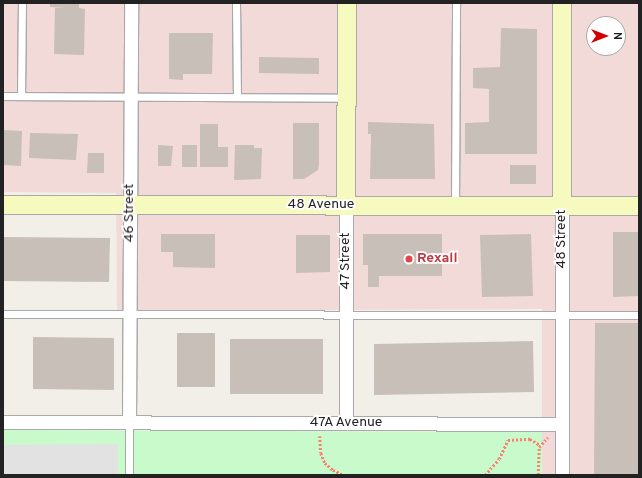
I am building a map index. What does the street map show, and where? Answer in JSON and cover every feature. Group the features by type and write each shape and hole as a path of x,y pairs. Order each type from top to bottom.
{"street":[{"name":"46 Street","path":"129,423 131,3"},
{"name":"47 Street","path":"346,422 347,3"},
{"name":"48 Street","path":"562,3 562,475"},
{"name":"48 Avenue","path":"3,205 639,206"},
{"name":"47A Avenue","path":"3,422 346,422 562,424"}],"lane":[{"path":"21,96 22,3"},
{"path":"236,3 237,96"},
{"path":"455,206 456,3"},
{"path":"3,96 222,99 237,96 347,98"},
{"path":"3,314 346,316 639,315"},
{"path":"129,423 129,475"}],"path":[{"path":"320,436 321,454 325,463 333,470 344,475"},
{"path":"484,475 499,459 508,440 530,439 540,445"},
{"path":"538,475 540,445 544,440"}],"shaded area":[{"path":"3,3 639,3 639,475 542,475 542,309 117,311 116,193 3,192"},
{"path":"118,444 118,475 3,475 3,445"}],"green space":[{"path":"3,430 542,432 542,475 3,475"}],"building":[{"path":"50,3 79,3 79,8 85,9 84,55 54,54 55,8 66,8 50,7"},
{"path":"501,28 537,29 537,154 465,154 465,123 489,122 489,89 473,88 473,68 500,67"},
{"path":"169,33 213,33 212,74 183,74 183,80 169,79"},
{"path":"259,57 319,58 319,74 259,73"},
{"path":"368,122 434,124 435,179 370,179 371,134 368,134"},
{"path":"293,123 319,123 318,170 304,179 293,179"},
{"path":"200,124 218,124 218,147 228,147 228,167 200,167"},
{"path":"3,130 22,131 21,166 3,165"},
{"path":"30,133 78,134 76,160 29,158"},
{"path":"158,145 173,146 171,166 158,166"},
{"path":"182,145 197,145 197,167 182,167"},
{"path":"235,145 254,145 254,148 262,148 261,179 234,180"},
{"path":"88,153 104,153 104,173 87,173"},
{"path":"510,165 536,165 536,184 510,184"},
{"path":"613,232 639,232 639,296 613,297"},
{"path":"161,234 215,234 215,268 173,267 173,252 161,252"},
{"path":"363,234 442,234 442,276 379,276 379,287 368,287 368,265 363,265"},
{"path":"531,234 533,296 482,297 480,235"},
{"path":"296,235 330,235 330,272 296,273"},
{"path":"3,237 110,238 109,282 3,281"},
{"path":"595,323 639,323 639,475 594,475"},
{"path":"177,333 215,333 215,387 177,387"},
{"path":"33,337 114,338 114,390 33,389"},
{"path":"230,339 323,339 323,394 230,394"},
{"path":"533,341 534,392 374,395 374,344"}],"place":[{"name":"Rexall","path":"409,259"}]}
